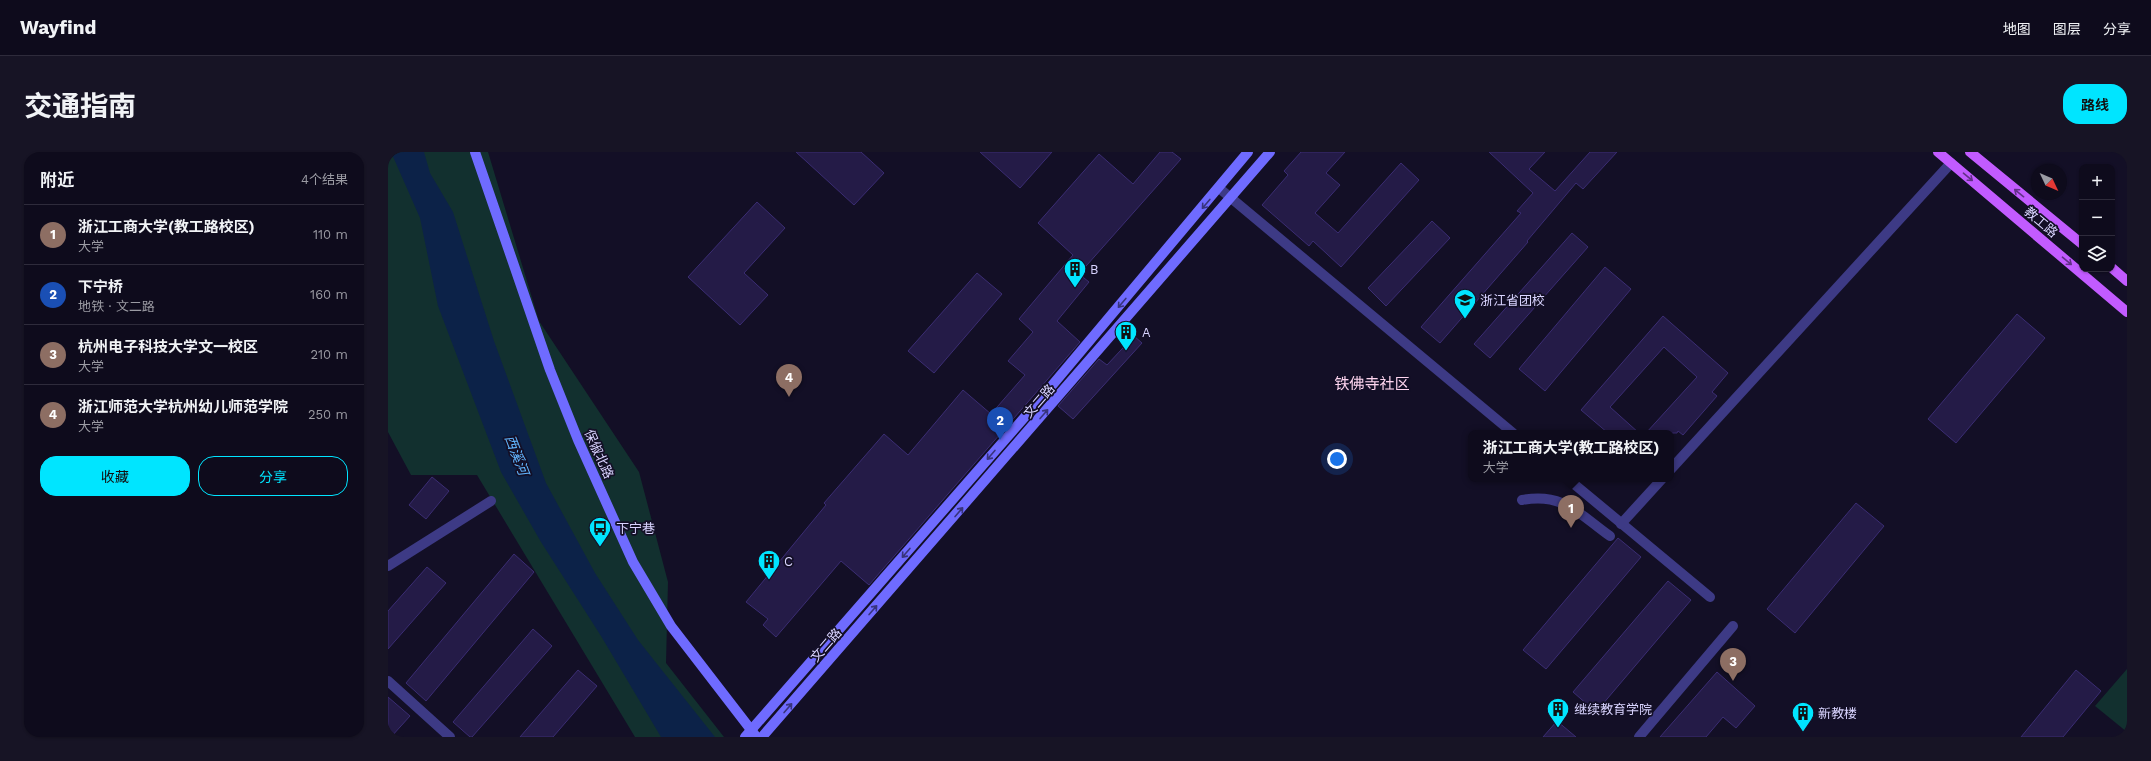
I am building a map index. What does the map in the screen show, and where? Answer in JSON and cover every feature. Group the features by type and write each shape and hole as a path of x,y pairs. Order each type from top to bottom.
{"main road":[{"name":"保俶北路","path":"475,152 553,377 578,440 633,562 671,626 751,735"},
{"name":"文二路","path":"751,735 1044,395 1248,152"},
{"name":"文二路","path":"762,737 1270,152"},
{"name":"教工路","path":"1938,152 2127,312"},
{"name":"教工路","path":"1970,152 2079,242"},
{"path":"2115,271 2127,281"}],"street":[{"path":"1674,467 1951,163"},
{"path":"1219,188 1232,197 1509,430"},
{"path":"1572,482 1710,597"},
{"path":"1621,524 1659,482"},
{"path":"1522,500 1547,498 1563,502 1610,536"},
{"path":"388,566 491,501"},
{"path":"1639,737 1733,626"},
{"path":"388,681 450,737"}],"green space":[{"path":"388,152 488,152 539,321 639,472 668,582 666,663 724,737 635,737 477,475 411,475 388,432"},
{"path":"2127,669 2127,732 2095,706"}],"water":[{"name":"西溪河","path":"391,152 424,152 430,173 453,212 494,341 546,483 595,573 638,640 715,737 661,737 601,636 541,542 501,472 438,306 420,218"}],"building":[{"path":"796,152 861,152 884,173 854,205"},
{"path":"980,152 1052,152 1020,188"},
{"path":"1160,152 1172,152 1181,159 1079,274 1089,282 1057,321 1080,342 869,585 841,561 776,637 763,625 768,619 746,602 826,505 824,503 884,434 908,455 963,390 991,414 1025,375 1008,361 1033,332 1019,319 1073,255 1038,223 1099,154 1133,184"},
{"path":"1301,152 1345,152 1326,173 1340,185 1315,213 1338,233 1401,163 1419,180 1341,267 1313,241 1309,246 1262,205 1288,175 1284,171"},
{"path":"1489,152 1545,152 1529,169 1555,191 1590,152 1617,152 1583,189 1576,183 1527,241 1528,242 1440,343 1421,327 1521,213 1517,211 1533,193"},
{"path":"757,202 785,228 744,273 768,295 740,325 688,277"},
{"path":"1432,221 1450,238 1386,306 1368,288"},
{"path":"1572,233 1588,247 1490,358 1474,344"},
{"path":"1605,267 1631,289 1545,391 1519,369"},
{"path":"977,273 1002,294 934,373 908,351"},
{"path":"2017,314 2045,338 1956,443 1928,419"},
{"path":"1663,316 1728,373 1712,392 1717,396 1683,435 1678,431 1677,433 1674,433 1674,430 1649,430 1697,377 1664,347 1610,407 1636,430 1604,430 1581,410"},
{"path":"1134,336 1142,343 1073,419 1058,406 1099,359 1107,365"},
{"path":"432,477 449,491 426,519 409,505"},
{"path":"1856,503 1884,526 1795,633 1767,609"},
{"path":"1618,538 1641,557 1546,669 1523,650"},
{"path":"514,554 534,572 426,701 406,683"},
{"path":"427,567 446,583 388,649 388,611"},
{"path":"1668,581 1691,600 1596,712 1573,692"},
{"path":"533,629 552,646 472,737 470,737 453,722"},
{"path":"578,670 597,686 553,737 520,737"},
{"path":"2076,670 2101,691 2063,737 2021,737"},
{"path":"1717,672 1755,706 1736,728 1723,717 1706,737 1660,737"},
{"path":"388,697 410,716 391,737 388,737"},
{"name":"继续教育学院","path":"1557,721 1576,737 1543,737"}],"place":[{"name":"B","path":"1075,288"},
{"name":"浙江省团校","path":"1465,320"},
{"name":"A","path":"1126,352"},
{"name":"浙江师范大学杭州幼儿师范学院","path":"789,397"},
{"name":"下宁桥","path":"1000,440"},
{"name":"浙江工商大学(教工路校区)","path":"1571,528"},
{"name":"下宁巷","path":"600,548"},
{"name":"C","path":"769,580"},
{"name":"杭州电子科技大学文一校区","path":"1733,681"},
{"name":"继续教育学院","path":"1558,728"},
{"name":"新教楼","path":"1803,732"}],"district":[{"name":"铁佛寺社区","path":"1372,384"}]}
